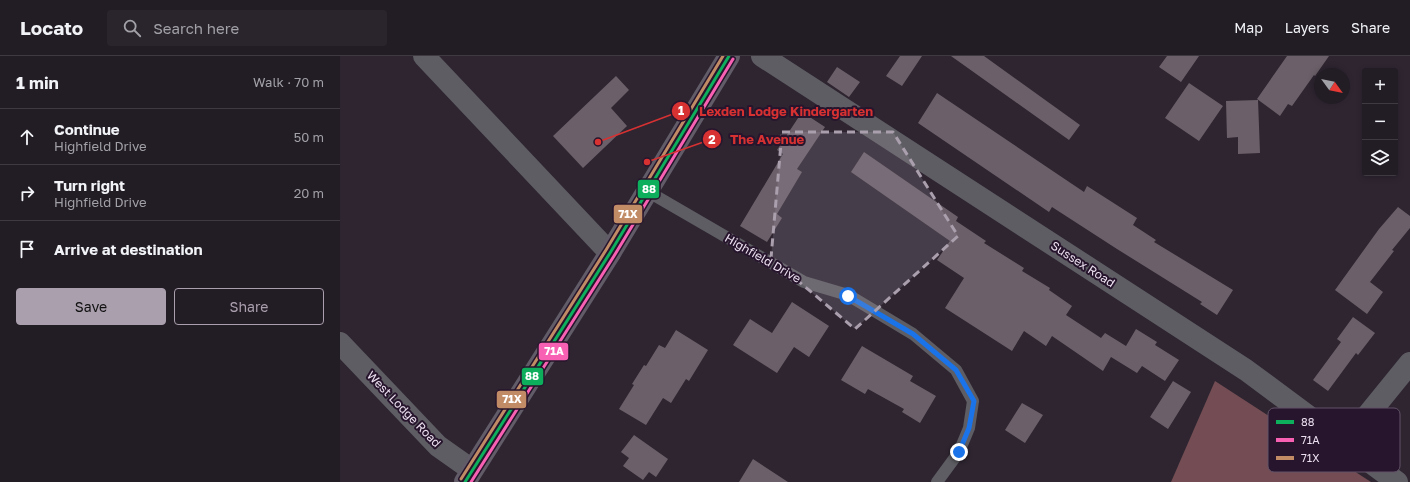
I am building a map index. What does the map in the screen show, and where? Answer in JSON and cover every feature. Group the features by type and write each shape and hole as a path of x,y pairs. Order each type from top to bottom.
{"main road":[{"path":"468,476 610,253 729,56"}],"street":[{"path":"424,56 610,253"},
{"name":"Sussex Road","path":"762,56 1246,370 1298,408"},
{"name":"West Lodge Road","path":"340,343 468,476"},
{"path":"1373,408 1410,363"},
{"name":"Sussex Road","path":"1384,472 1397,482"}],"lane":[{"name":"Highfield Drive","path":"647,191 804,282 848,296 913,334 956,370 974,401 969,428 959,452 938,482"}],"highlighted area":[{"path":"782,132 893,132 958,236 855,329 771,258"}],"shaded area":[{"path":"1215,381 1268,415 1268,472 1356,472 1371,482 1171,482"}],"building":[{"path":"900,56 922,56 902,86 886,76"},
{"path":"951,56 984,56 1080,125 1069,140"},
{"path":"1167,56 1199,56 1181,82 1159,67"},
{"path":"1287,56 1329,56 1321,68 1314,68 1314,75 1292,106 1288,104 1280,116 1257,99"},
{"path":"837,67 860,82 849,97 827,82"},
{"path":"616,76 629,90 611,108 627,126 583,168 553,136"},
{"path":"1189,83 1223,106 1199,141 1165,118"},
{"path":"937,93 1084,192 1087,186 1137,218 1133,225 1156,240 1154,242 1233,290 1217,315 1200,304 1202,302 1052,207 1049,212 918,123"},
{"path":"1258,100 1260,153 1238,154 1238,137 1227,138 1226,101"},
{"path":"802,112 825,127 797,169 802,172 777,214 782,218 767,242 740,226 783,154 777,150"},
{"path":"864,152 958,217 956,221 986,241 984,243 1024,268 1022,271 1050,288 1049,290 1072,306 1066,315 1101,338 1105,333 1126,346 1136,329 1157,342 1155,345 1179,360 1165,381 1142,366 1137,373 1111,357 1103,371 1052,336 1046,346 1024,331 1012,351 945,308 964,278 937,260 950,241 851,172"},
{"path":"1398,207 1410,216 1410,228 1392,250 1394,251 1370,282 1383,292 1367,314 1335,290 1379,229"},
{"path":"792,302 829,326 809,357 794,347 777,373 733,345 750,319 772,333"},
{"path":"1353,317 1375,333 1358,355 1356,353 1328,391 1313,380 1341,342 1337,339"},
{"path":"676,330 708,350 689,381 686,379 671,403 663,398 646,425 619,409 644,365 646,366 659,345 665,348"},
{"path":"862,346 913,376 910,381 936,396 920,423 902,412 904,409 868,389 865,394 841,380"},
{"path":"1173,381 1191,392 1168,429 1150,417"},
{"path":"1022,403 1043,415 1025,443 1005,430"},
{"path":"634,435 668,459 656,477 649,472 643,480 623,466 629,458 621,452"},
{"path":"753,459 788,482 739,482"}],"transit line":[{"name":"71X","path":"461,479 606,250 723,56"},
{"name":"88","path":"465,482 610,253 729,56"},
{"name":"71A","path":"471,482 614,256 733,59"}],"place":[{"name":"Lexden Lodge Kindergarten","path":"598,142"},
{"name":"The Avenue","path":"647,162"}],"route":[{"path":"848,296 913,334 956,370 974,401 969,428 959,452"}]}
